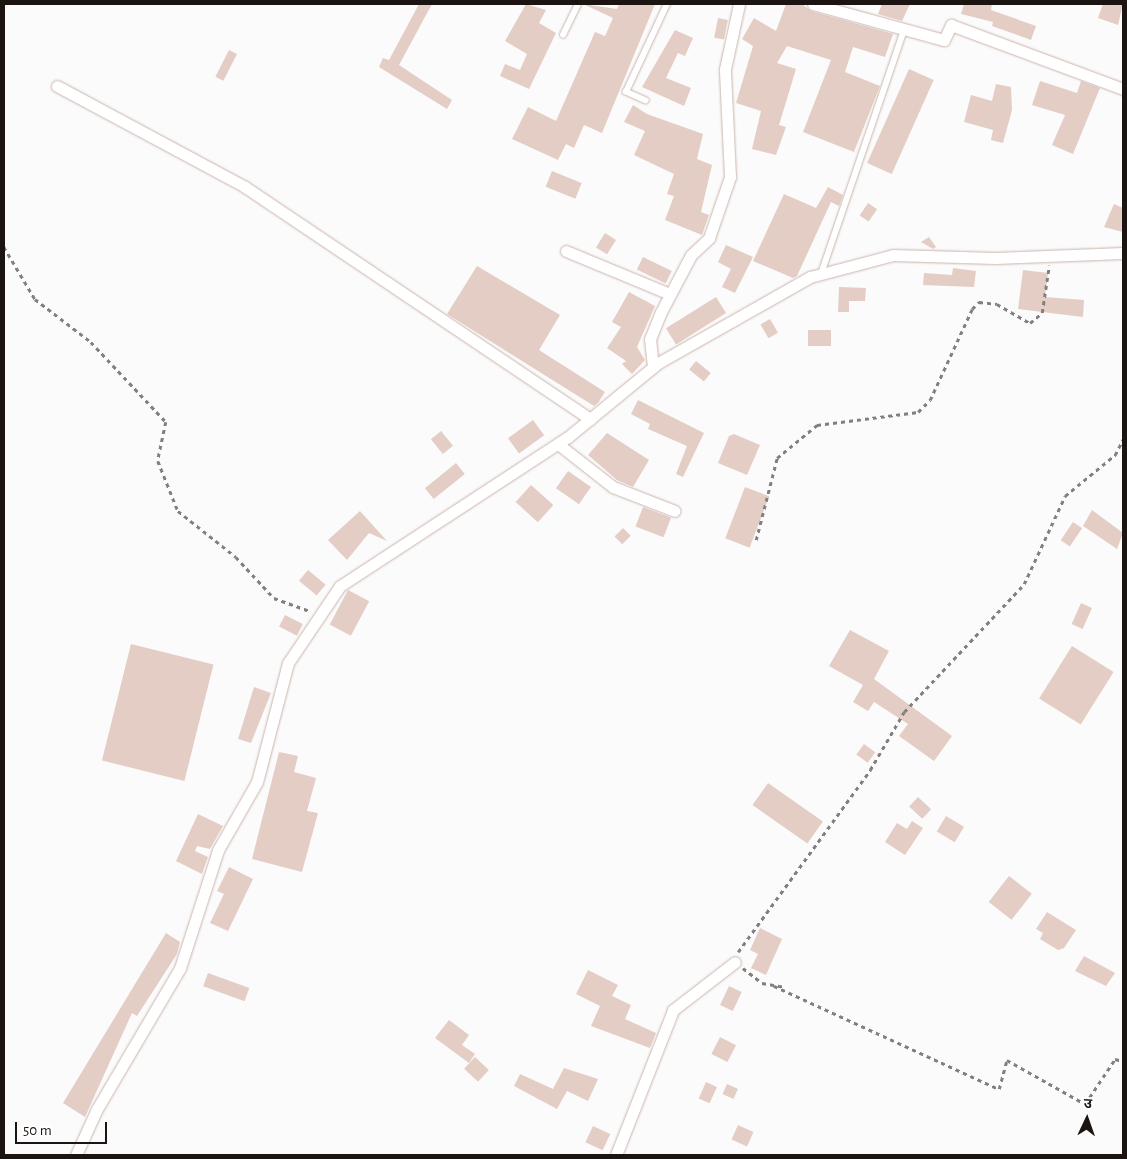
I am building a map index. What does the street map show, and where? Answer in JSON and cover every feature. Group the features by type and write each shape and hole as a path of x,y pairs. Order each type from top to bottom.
{"street":[{"path":"653,367 650,339 670,294 691,255 709,238 723,206 730,177 725,69 739,4"},
{"path":"813,4 944,40 951,25 1123,89"},
{"path":"57,86 245,187 590,419"},
{"path":"566,251 670,294"},
{"path":"76,1155 97,1109 180,968 218,850 257,782 288,663 340,586 558,444 653,367 821,274 892,255 1044,256 1123,253"},
{"path":"558,444 613,487 676,511"},
{"path":"616,1155 673,1010 735,962"}],"lane":[{"path":"563,35 578,4"},
{"path":"646,101 626,92 667,4"},
{"path":"821,274 904,30"}],"path":[{"path":"4,247 35,299 91,342 166,422 158,461 178,511 236,557 274,598 321,614"},
{"path":"756,540 777,458 817,425 918,412 930,400 979,302 997,304 1030,323 1042,313 1050,270 1044,256"},
{"path":"784,987 762,983 735,962 739,948 870,770 904,712 1024,584 1065,496 1115,455 1123,439"},
{"path":"751,976 999,1089 1007,1060 1085,1104 1115,1059 1123,1061"}],"building":[{"path":"419,4 432,4 399,65 452,100 447,109 379,67 383,58 389,60"},
{"path":"526,4 546,10 539,23 556,33 529,89 500,76 505,64 520,70 527,54 505,41"},
{"path":"583,4 617,9 619,4 655,4 602,133 584,125 574,148 566,144 558,160 512,139 528,107 556,121 595,32 605,36 613,18"},
{"path":"786,4 802,4 811,11 893,34 885,57 853,47 845,72 880,86 854,152 803,132 831,60 787,46 777,63 796,69 779,125 786,127 776,155 752,149 761,111 736,103 753,46 742,39 754,18 776,31"},
{"path":"882,4 910,4 902,21 878,14"},
{"path":"964,4 992,4 991,10 1036,26 1031,40 992,26 993,22 961,14"},
{"path":"1103,4 1123,4 1118,25 1098,18"},
{"path":"718,18 728,20 724,40 714,38"},
{"path":"675,30 693,38 685,56 678,53 666,78 691,88 684,106 642,87"},
{"path":"229,50 237,54 223,81 215,77"},
{"path":"909,69 934,80 892,174 867,163"},
{"path":"1040,81 1077,93 1081,81 1100,88 1073,154 1052,145 1065,115 1032,105"},
{"path":"996,84 1011,87 1012,110 1003,143 991,140 993,130 964,122 971,95 992,101"},
{"path":"633,105 647,114 703,134 697,159 712,165 701,212 709,215 702,235 665,220 674,196 667,194 674,174 634,155 645,131 624,122"},
{"path":"552,171 582,183 575,199 546,187"},
{"path":"828,187 843,195 839,206 831,202 797,276 793,278 753,261 784,194 816,208"},
{"path":"868,203 877,209 869,222 860,215"},
{"path":"1114,204 1123,208 1123,232 1104,227"},
{"path":"605,233 616,240 607,254 596,247"},
{"path":"929,237 936,247 933,249 921,242"},
{"path":"726,245 753,257 735,293 722,287 731,269 718,262"},
{"path":"643,257 672,271 666,284 637,270"},
{"path":"477,266 560,315 539,350 605,392 598,403 594,406 447,314"},
{"path":"953,268 976,271 974,287 923,285 924,273 952,275"},
{"path":"1023,270 1048,273 1045,297 1084,300 1083,317 1018,309"},
{"path":"839,287 866,288 865,301 849,301 849,312 838,312"},
{"path":"629,292 655,306 637,347 645,360 632,374 622,364 626,361 607,348 621,327 612,322"},
{"path":"716,297 726,313 676,344 666,328"},
{"path":"770,319 778,333 768,338 760,324"},
{"path":"808,330 831,330 831,346 808,346"},
{"path":"696,361 711,373 704,382 689,370"},
{"path":"638,400 704,433 683,477 676,474 687,446 648,429 650,424 631,414"},
{"path":"533,420 544,435 519,454 508,438"},
{"path":"441,431 453,446 443,454 431,439"},
{"path":"607,433 649,460 633,487 617,480 588,455"},
{"path":"734,434 760,445 747,475 718,463 729,436"},
{"path":"456,463 465,474 434,499 425,488"},
{"path":"568,471 591,487 579,504 556,488"},
{"path":"531,485 553,505 538,522 516,502"},
{"path":"745,487 769,496 750,548 725,538"},
{"path":"643,507 671,518 663,537 635,527"},
{"path":"1092,510 1123,533 1117,549 1083,526"},
{"path":"360,511 387,541 369,533 347,560 328,540"},
{"path":"1073,522 1082,528 1070,546 1061,540"},
{"path":"623,528 631,536 622,544 615,536"},
{"path":"308,570 326,585 317,596 299,581"},
{"path":"348,590 369,601 351,636 330,624"},
{"path":"1081,603 1092,608 1083,629 1072,624"},
{"path":"285,615 303,624 297,636 279,627"},
{"path":"850,630 889,651 874,679 952,736 934,761 899,736 908,724 874,702 868,711 853,702 863,685 829,666"},
{"path":"131,644 213,665 184,781 102,760"},
{"path":"1072,646 1114,672 1081,725 1039,699"},
{"path":"254,687 271,693 251,743 238,739"},
{"path":"864,744 875,752 868,763 856,755"},
{"path":"279,752 298,756 294,772 316,778 307,811 318,813 302,872 252,859"},
{"path":"768,783 823,821 807,844 753,805"},
{"path":"918,797 931,809 922,819 909,807"},
{"path":"198,814 223,826 210,849 197,846 195,851 208,857 202,874 176,861"},
{"path":"946,816 964,827 955,842 937,831"},
{"path":"912,821 923,828 905,855 885,842 897,823 907,829"},
{"path":"229,867 253,879 228,931 210,923 224,894 217,891"},
{"path":"1009,876 1032,894 1012,920 989,902"},
{"path":"1047,912 1076,930 1064,948 1058,950 1040,939 1043,933 1036,929"},
{"path":"760,928 782,939 766,975 751,968 758,954 750,950"},
{"path":"166,933 180,942 177,954 137,1016 132,1013 85,1117 63,1103"},
{"path":"1084,956 1115,973 1106,986 1075,971"},
{"path":"588,970 618,985 612,996 631,1005 625,1019 656,1033 650,1048 591,1026 600,1006 576,994"},
{"path":"208,973 249,988 245,1001 203,986"},
{"path":"729,986 742,992 733,1011 720,1005"},
{"path":"449,1020 469,1035 462,1045 475,1054 469,1063 435,1038"},
{"path":"720,1037 736,1045 727,1062 711,1054"},
{"path":"475,1057 489,1070 478,1082 464,1069"},
{"path":"564,1068 598,1079 588,1101 567,1091 557,1109 514,1086 520,1074 553,1089"},
{"path":"706,1082 717,1087 710,1103 699,1098"},
{"path":"727,1084 738,1089 733,1099 723,1094"},
{"path":"738,1125 754,1132 747,1147 731,1140"},
{"path":"593,1126 610,1134 603,1150 585,1142"}]}
